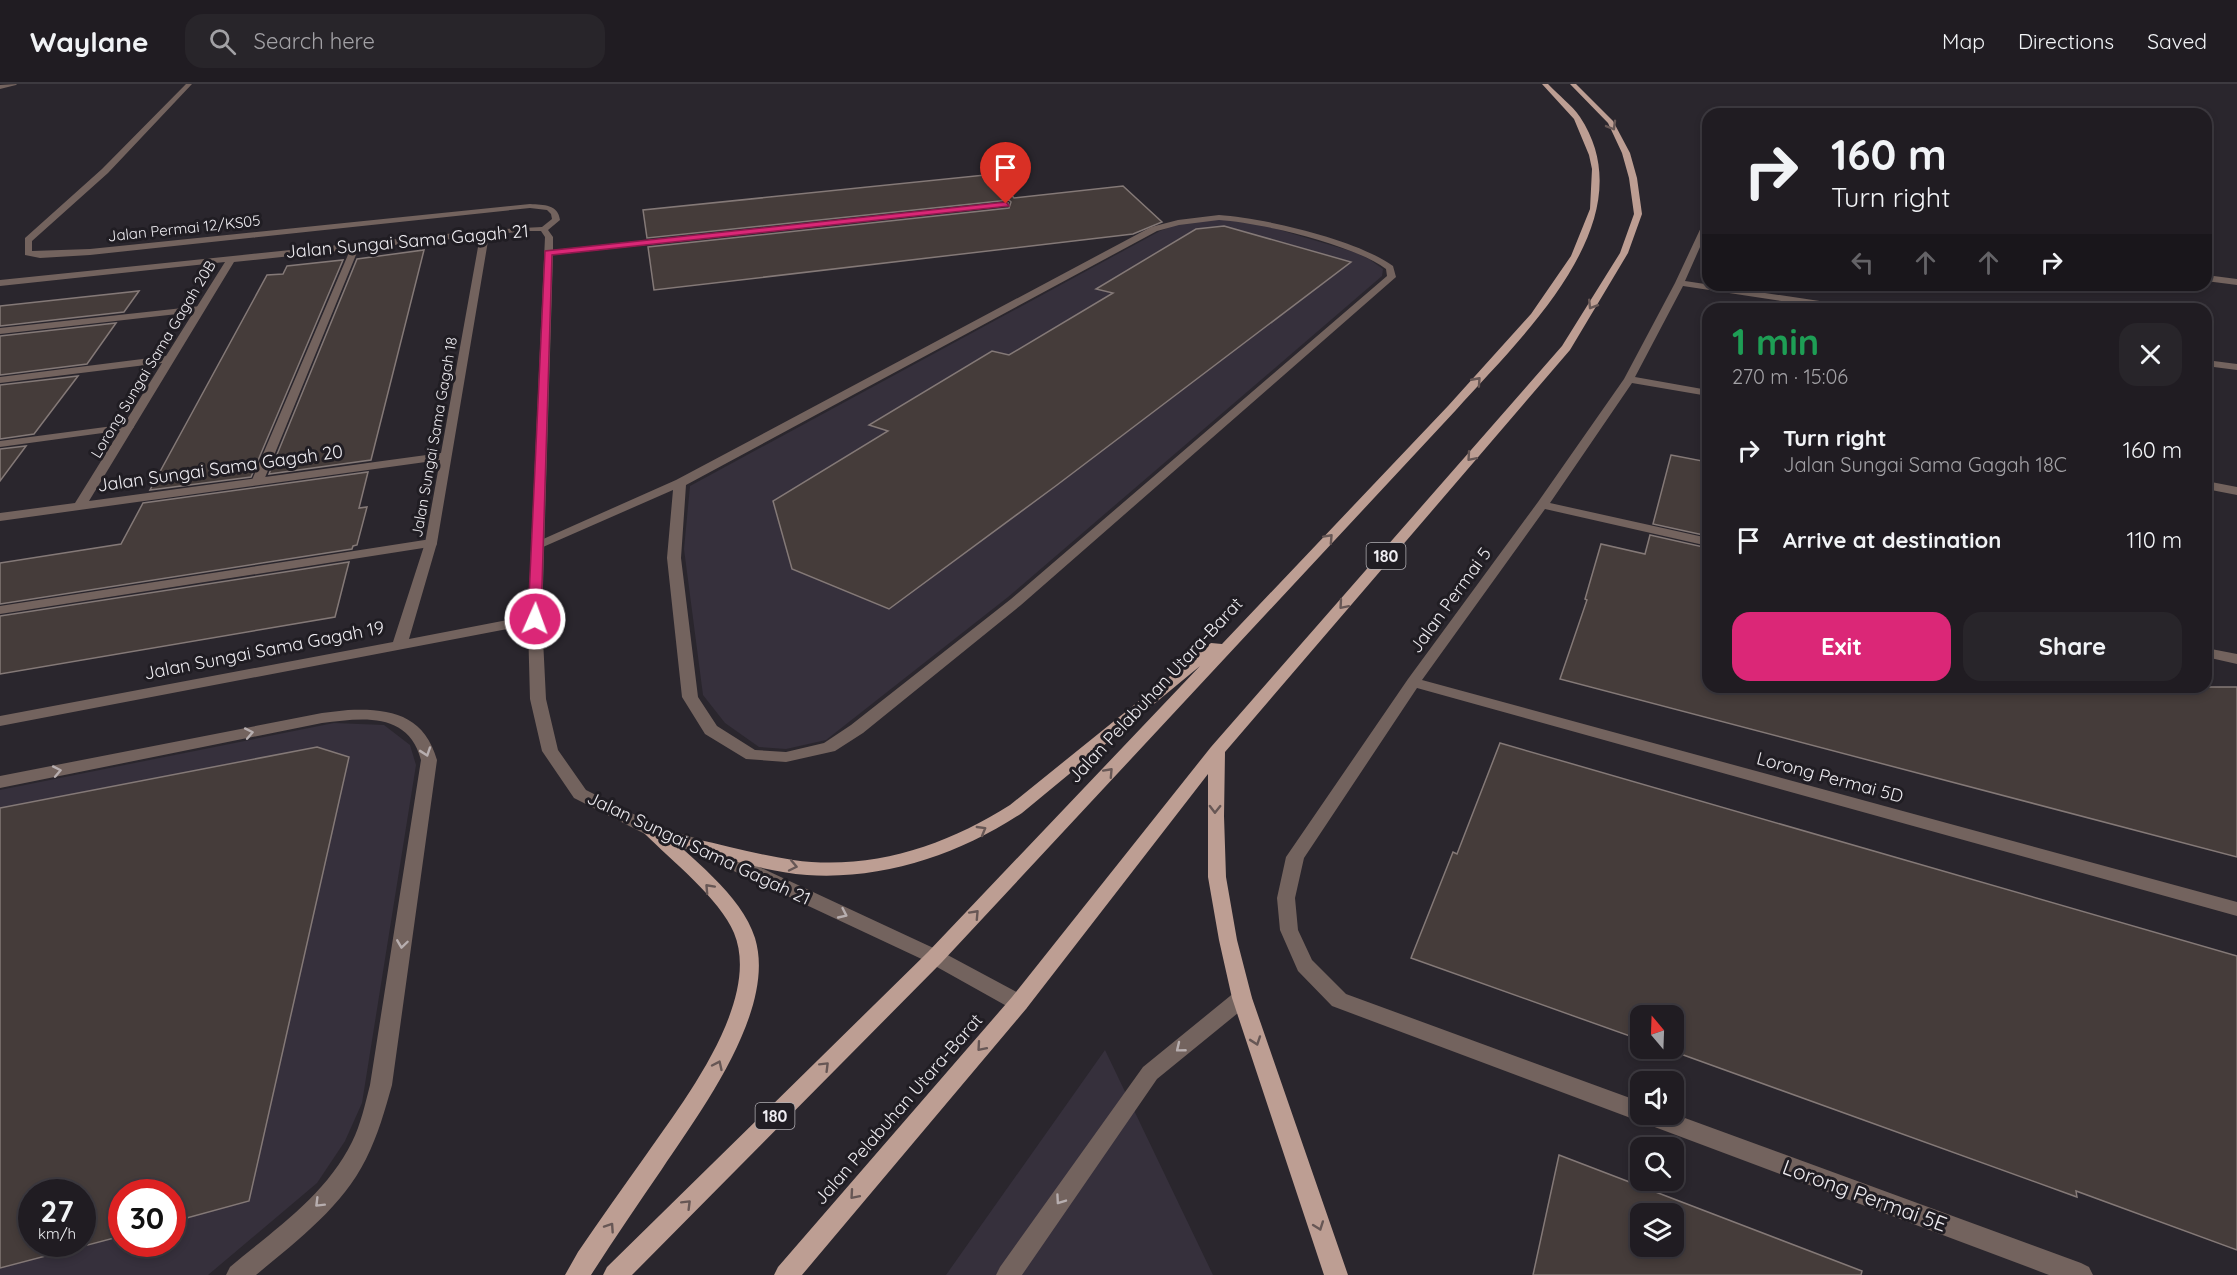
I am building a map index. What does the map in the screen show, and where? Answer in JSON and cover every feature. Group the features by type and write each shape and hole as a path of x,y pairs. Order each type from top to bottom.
{"main road":[{"name":"Jalan Pelabuhan Utara-Barat","path":"615,1275 935,957 1482,375 1534,316 1575,256 1594,209 1596,169 1593,155 1577,118 1545,84"},
{"name":"Jalan Pelabuhan Utara-Barat","path":"786,1275 1019,1003 1217,751 1566,348 1624,253 1638,214 1633,178 1626,153 1611,122 1573,84"},
{"path":"695,845 804,868 848,868 896,861 936,851 977,834 1016,809 1052,777 1258,613"},
{"path":"1217,751 1215,816 1217,877 1242,998 1336,1275"},
{"path":"577,1275 710,1080 734,1030 749,982 746,939 733,914 651,830"}],"street":[{"path":"0,87 14,84"},
{"name":"Jalan Permai 12/KS05","path":"189,84 105,171 28,240 28,253 40,255 90,252 530,206 549,208 555,213 556,220 544,229"},
{"path":"548,253 1006,204"},
{"path":"538,544 680,483 1154,229 1174,222 1203,218 1249,218 1359,250 1379,258 1390,268 1392,277 1016,602 857,729 829,747 786,757 752,755 711,730 690,697 674,558 680,483"},
{"name":"Jalan Sungai Sama Gagah 21","path":"0,284 356,244 544,229 549,237 535,619 538,699 550,751 580,794 651,830 695,845 935,957 1019,1003"},
{"name":"Jalan Sungai Sama Gagah 18","path":"399,644 431,543 485,232"},
{"name":"Jalan Permai 5","path":"1630,1108 1339,1000 1305,965 1288,930 1286,898 1295,857 1413,682 1542,505 1629,378 1680,283 1702,235"},
{"path":"258,480 356,244"},
{"name":"Lorong Sungai Sama Gagah 20B","path":"80,505 232,258"},
{"path":"2212,279 2237,282"},
{"path":"1680,283 1702,286"},
{"path":"1733,291 1812,303"},
{"path":"0,331 201,309"},
{"path":"0,380 170,359"},
{"path":"2212,364 2237,367"},
{"path":"1629,378 1702,392"},
{"path":"0,444 128,427"},
{"name":"Jalan Sungai Sama Gagah 20","path":"0,517 445,456"},
{"path":"2212,486 2237,491"},
{"path":"1542,505 1702,541"},
{"path":"0,610 431,543"},
{"name":"Jalan Sungai Sama Gagah 19","path":"0,721 535,619"},
{"path":"2212,653 2237,659"},
{"name":"Lorong Permai 5D","path":"1413,682 2237,909"},
{"path":"0,782 322,718 357,714 382,716 398,721 421,739 429,760 381,1085 371,1120 355,1158 336,1186 297,1224 238,1275"},
{"path":"1008,1275 1150,1073 1242,998"},
{"name":"Lorong Permai 5E","path":"1678,1125 2081,1275"}],"shaded area":[{"path":"1206,220 1247,220 1354,252 1383,269 1382,276 1008,597 826,740 786,749 759,747 725,723 703,695 684,549 690,486 1160,231 1177,224"},
{"path":"334,723 384,725 410,745 416,765 362,1103 345,1141 317,1183 208,1275 0,1275 0,790"},
{"path":"1105,1050 1213,1275 946,1275"}],"building":[{"path":"995,174 1014,198 1123,186 1162,222 1133,234 654,290 648,247 1009,208 1011,202 1009,200 647,238 643,210"},
{"path":"1224,226 1351,262 889,609 792,569 773,501 888,431 869,425 992,351 1009,355 1113,293 1096,289 1196,229"},
{"path":"424,250 371,460 269,474 357,259"},
{"path":"343,260 251,477 150,490 267,275 283,274 287,266"},
{"path":"139,291 124,312 0,326 0,306"},
{"path":"116,323 87,364 0,375 0,336"},
{"path":"78,376 34,434 0,439 0,385"},
{"path":"26,446 0,481 0,449"},
{"path":"1671,455 1702,461 1702,535 1653,524"},
{"path":"368,472 359,508 367,507 357,545 352,549 0,604 0,563 121,544 143,503"},
{"path":"1650,535 1702,547 1702,693 2212,693 2212,687 2237,687 2237,857 1560,679 1587,600 1585,599 1601,544 1645,554"},
{"path":"349,562 335,617 0,674 0,616"},
{"path":"1500,743 2237,956 2237,1250 2076,1191 2077,1197 1684,1055 1684,1005 1630,1005 1630,1036 1411,958 1453,852 1457,854"},
{"path":"317,747 349,757 249,1201 186,1218 186,1179 108,1179 108,1240 96,1243 96,1179 18,1179 18,1257 42,1257 0,1268 0,808"},
{"path":"1559,1155 1630,1182 1630,1191 1653,1191 1862,1271 1861,1275 1533,1275"}],"route":[{"path":"535,619 548,253 1006,204"}]}
